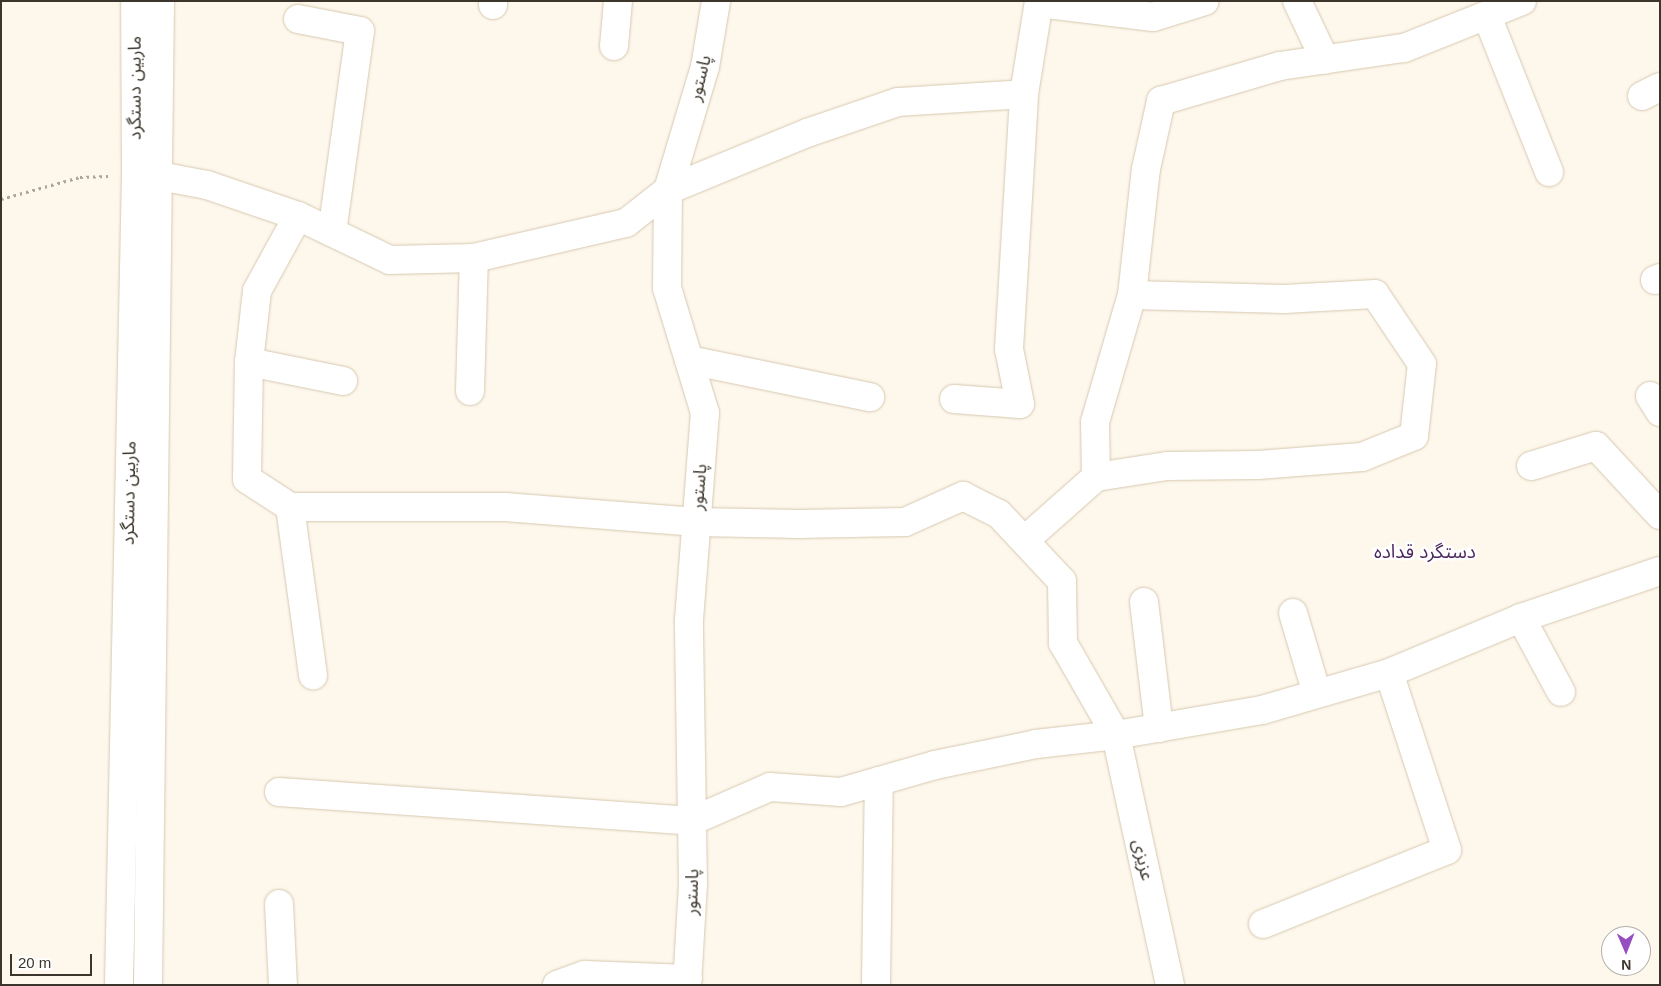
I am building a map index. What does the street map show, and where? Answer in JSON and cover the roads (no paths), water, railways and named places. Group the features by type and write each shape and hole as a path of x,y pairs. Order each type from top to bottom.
{"street":[{"name":"ماربین دستگرد","path":"134,1 148,175 148,985"},
{"name":"ماربین دستگرد","path":"119,985 121,853 148,175 160,1"},
{"path":"614,46 618,1"},
{"name":"پاستور","path":"688,982 693,885 688,620 705,413 667,288 668,190 705,66 716,1"},
{"path":"954,399 1020,404 1009,349 1024,94 1039,2 1153,17 1205,1"},
{"path":"1297,1 1325,60"},
{"path":"1096,477 1095,422 1132,296 1146,169 1161,101 1280,66 1404,48 1522,1"},
{"path":"1487,16 1548,172"},
{"path":"298,19 360,31 332,232"},
{"path":"148,175 206,185 298,216 390,260 474,258 626,223 668,190 807,133 898,102 1024,94"},
{"path":"298,216 257,291 248,362 247,479 290,508 504,507 696,522"},
{"path":"470,391 474,258"},
{"path":"1025,540 1096,477 1167,466 1258,465 1362,457 1414,436 1422,364 1375,294 1284,299 1132,296"},
{"path":"689,360 870,397"},
{"path":"248,362 343,380"},
{"path":"1531,466 1596,446 1660,515"},
{"name":"عزیزی","path":"696,522 905,522 963,496 999,514 1062,581 1063,642 1116,735 1170,985"},
{"path":"290,508 313,675"},
{"path":"279,792 692,820 770,787 841,792 935,765 1036,744 1116,735 1262,710 1388,673 1521,618 1658,574"},
{"path":"1144,602 1158,728"},
{"path":"1293,613 1317,694"},
{"path":"1521,618 1561,692"},
{"path":"1263,924 1447,850 1388,673"},
{"path":"876,985 879,781"},
{"path":"121,853 149,854"},
{"path":"279,904 283,985"},
{"path":"557,985 585,975 688,982"}],"district":[{"name":"دستگرد قداده","path":"1425,552"}]}
